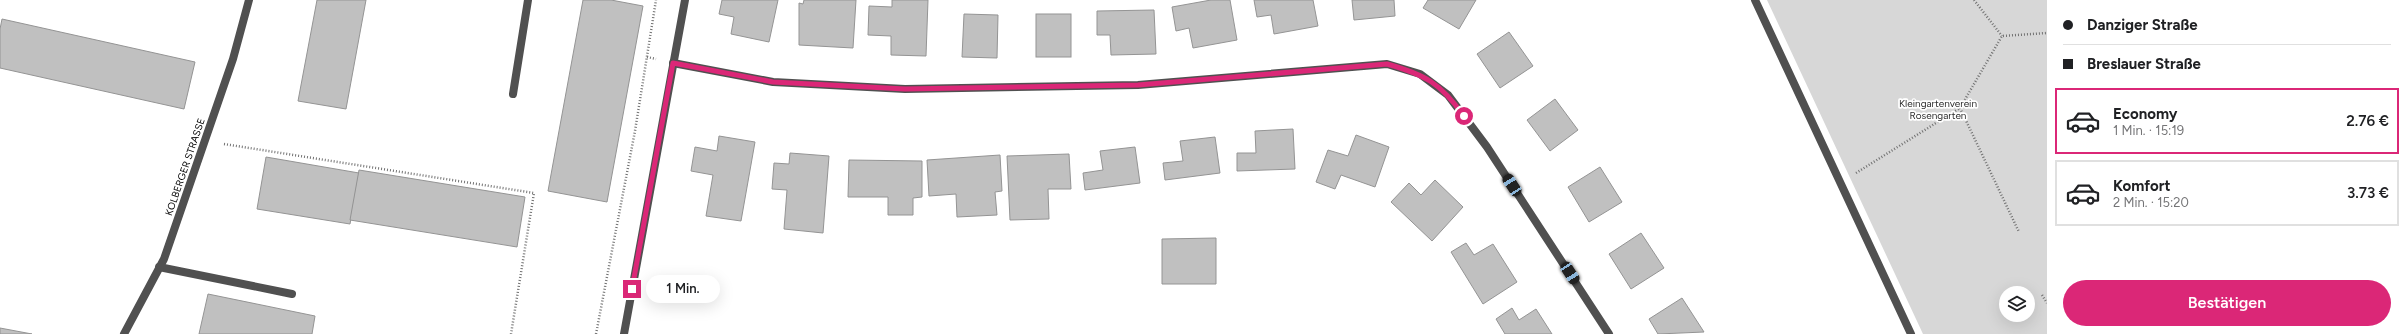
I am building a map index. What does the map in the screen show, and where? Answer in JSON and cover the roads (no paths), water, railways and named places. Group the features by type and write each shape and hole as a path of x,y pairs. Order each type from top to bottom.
{"street":[{"name":"KOLBERGER STRASSE","path":"124,334 159,267 234,58 249,0"},
{"path":"513,94 528,0"},
{"path":"624,334 684,0"},
{"path":"1755,0 1911,334"},
{"path":"673,63 773,82 905,89 1138,85 1387,64 1420,74 1448,95 1487,147 1609,334"},
{"path":"159,267 292,294"}],"park label":[{"name":"Kleingartenverein Rosengarten","path":"1938,108"}]}
